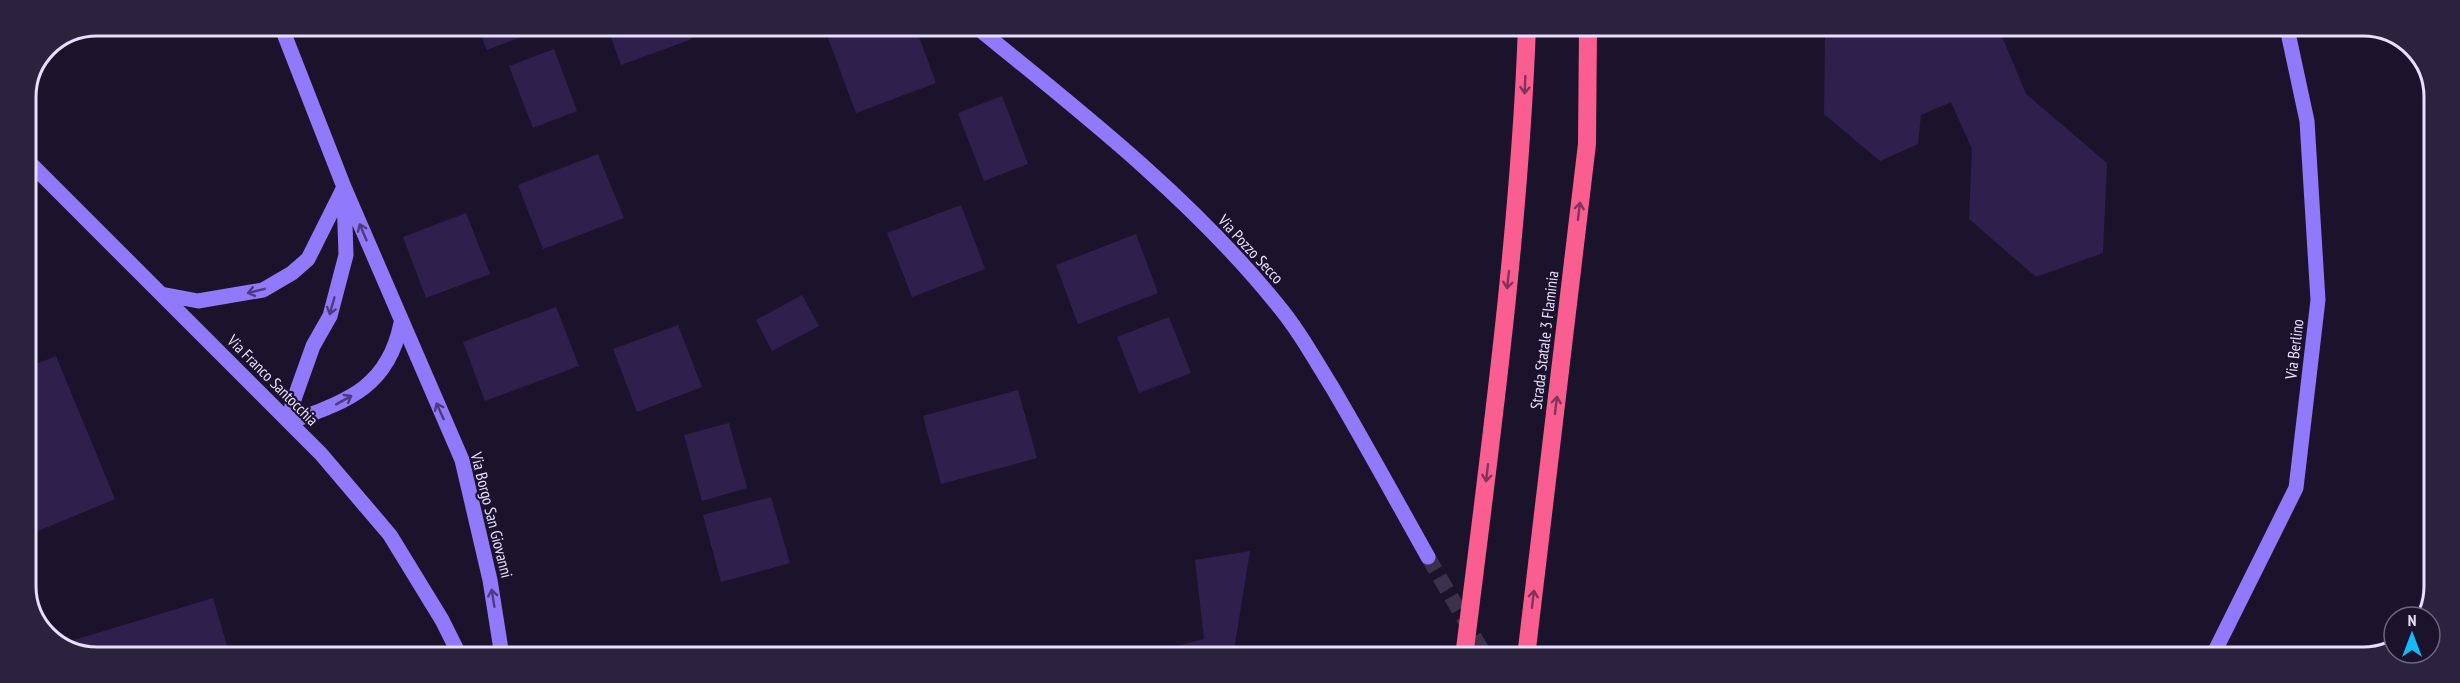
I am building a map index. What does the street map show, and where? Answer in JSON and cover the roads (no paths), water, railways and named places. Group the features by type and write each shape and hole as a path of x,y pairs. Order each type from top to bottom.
{"highway":[{"path":"1465,647 1487,475 1522,144 1527,36"},
{"name":"Strada Statale 3 Flaminia","path":"1527,647 1587,144 1588,36"}],"main road":[{"name":"Via Borgo San Giovanni","path":"284,36 401,323 462,460 490,580 501,647"},
{"name":"Via Pozzo Secco","path":"987,36 1077,108 1164,188 1229,250 1277,304 1306,344 1347,412 1428,557"},
{"name":"Via Berlino","path":"2217,647 2296,488 2310,371 2318,300 2307,121 2289,36"},
{"name":"Via Franco Santocchia","path":"36,169 321,454 390,535 442,620 456,647"},
{"name":"Via Borgo San Giovanni","path":"290,422 292,405 313,346 330,316 346,255 344,187"},
{"path":"160,294 198,301 263,290 292,273 308,259 344,187"},
{"path":"290,422 331,407 361,390 384,368 396,348 401,323"}],"tunnel":[{"path":"1428,557 1480,647"}]}
